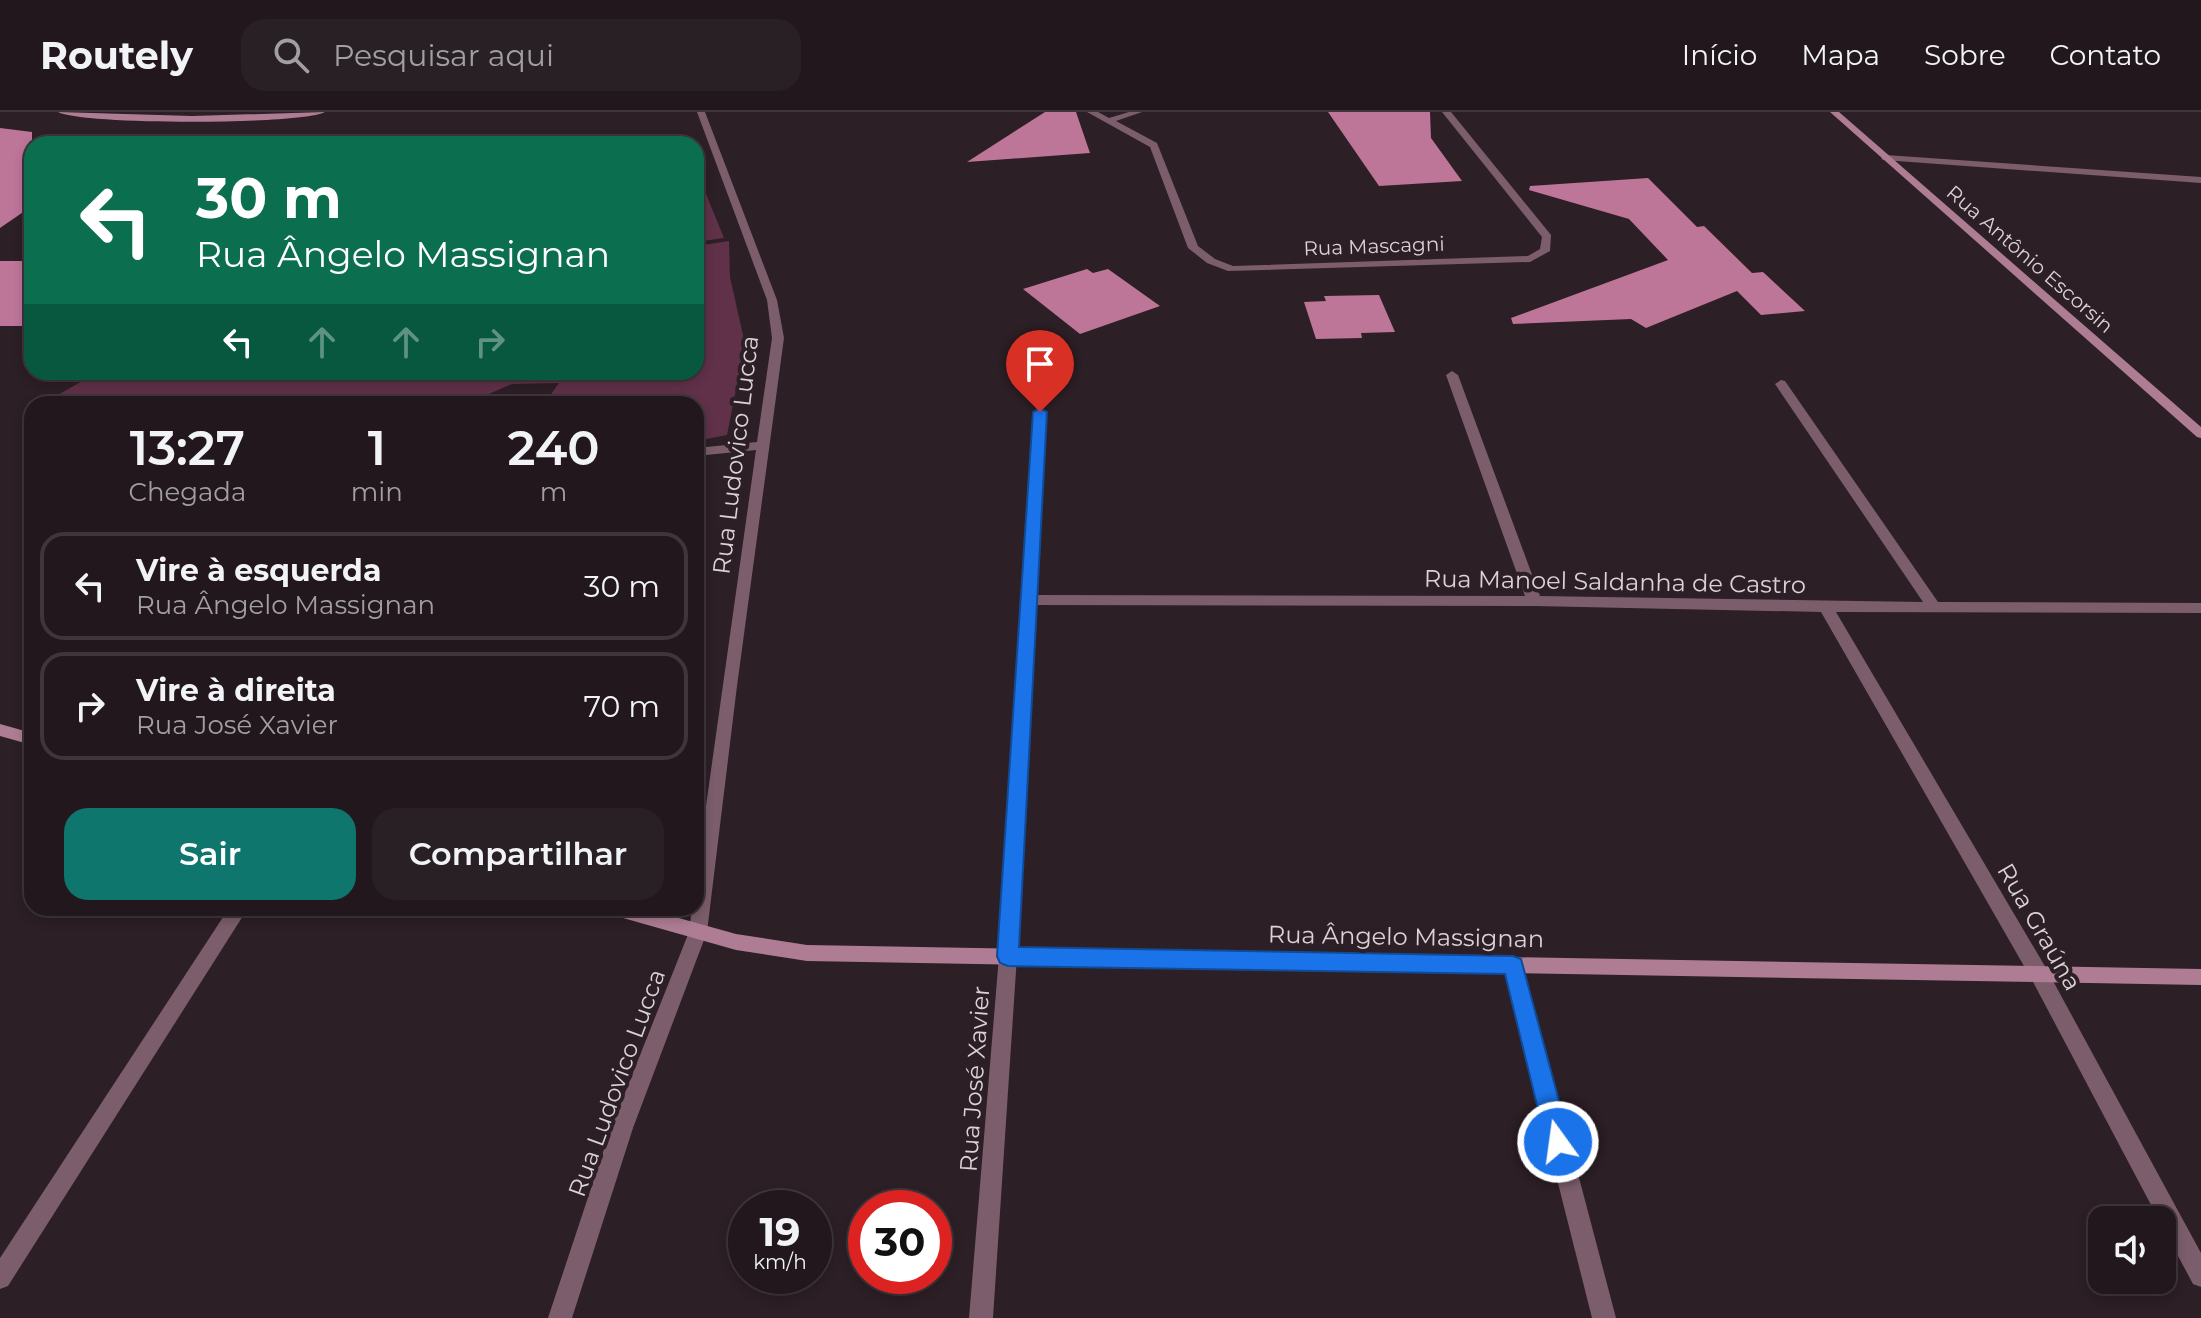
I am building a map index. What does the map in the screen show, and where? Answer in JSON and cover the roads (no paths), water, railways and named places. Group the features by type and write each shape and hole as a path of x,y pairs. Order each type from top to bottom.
{"street":[{"path":"62,112 170,121 321,112"},
{"name":"Rua Ludovico Lucca","path":"701,112 772,300 778,338 704,887"},
{"path":"1091,112 1108,121 1138,112"},
{"name":"Rua Mascagni","path":"1108,121 1154,145 1193,248 1211,261 1232,269 1530,259 1545,251 1547,237 1446,112"},
{"name":"Rua Antônio Escorsin","path":"1834,112 2201,434"},
{"path":"1886,158 2201,180"},
{"path":"1452,375 1534,601"},
{"path":"1781,384 1932,605"},
{"name":"Rua José Xavier","path":"981,1318 1008,956 1040,412"},
{"path":"704,451 763,445"},
{"name":"Rua Manoel Saldanha de Castro","path":"1028,600 1534,601 1826,607 2201,608"},
{"name":"Rua Graúna","path":"1826,607 2039,974 2201,1276"},
{"path":"0,730 24,737"},
{"path":"0,1278 234,916"},
{"name":"Rua Ângelo Massignan","path":"643,916 773,950 807,953 2201,977"},
{"name":"Rua Ludovico Lucca","path":"560,1318 622,1128 698,932 700,916"},
{"path":"1513,965 1604,1318"}]}
